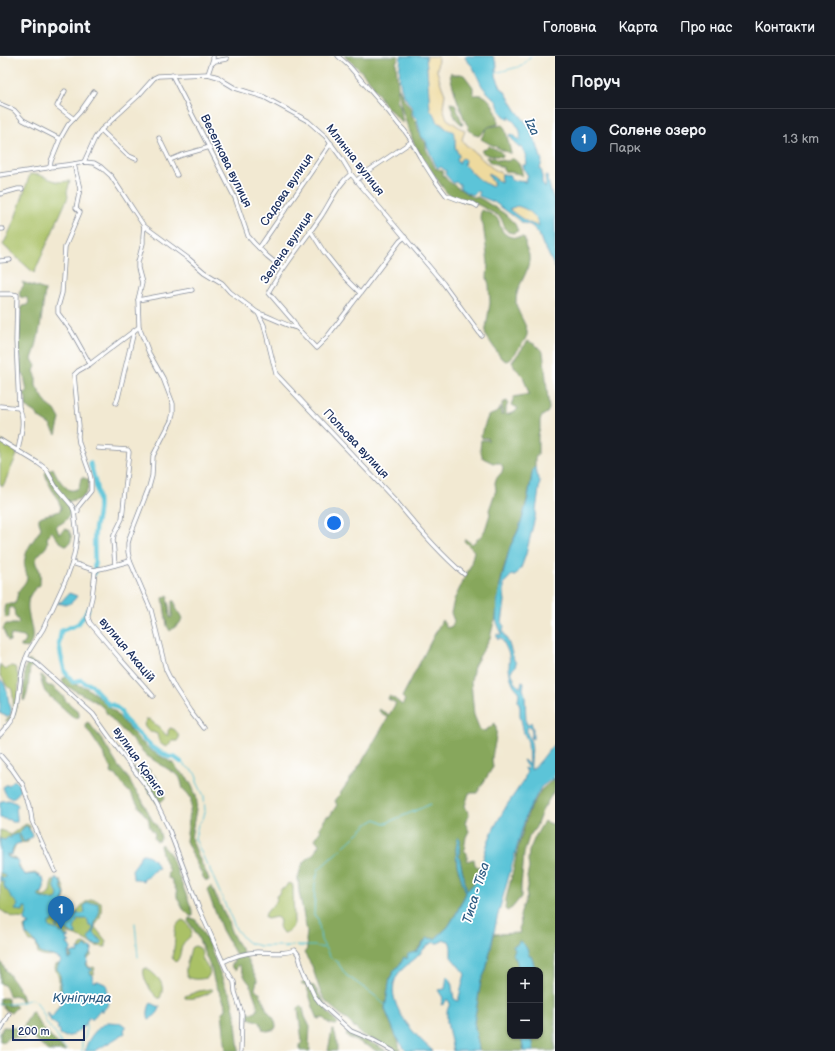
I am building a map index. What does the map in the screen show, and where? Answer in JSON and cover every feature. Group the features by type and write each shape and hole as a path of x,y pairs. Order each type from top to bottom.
{"street":[{"path":"208,74 214,56"},
{"path":"338,56 349,66 404,130 434,179 446,195 477,206"},
{"path":"212,64 215,61 228,59"},
{"name":"Млинна вулиця","path":"84,162 95,138 101,130 138,96 154,78 158,76 208,74 218,77 235,88 264,97 302,117 326,136 356,181 443,283 482,335"},
{"name":"Веселкова вулиця","path":"172,75 238,204 248,236 283,269"},
{"path":"65,91 57,106 74,119"},
{"path":"50,167 60,139 68,125 80,112 94,92"},
{"path":"0,104 14,110 23,120 60,139"},
{"path":"101,130 127,156 136,159"},
{"path":"159,138 177,175"},
{"path":"356,181 411,142"},
{"name":"Садова вулиця","path":"259,248 331,143"},
{"path":"170,160 210,147"},
{"path":"0,175 84,162 94,163 111,176 144,226 204,272 222,283 230,292 258,313 297,328"},
{"path":"74,164 80,189 76,208 80,212 65,247 62,293 58,313 72,332 90,364"},
{"name":"Зелена вулиця","path":"351,174 336,192 283,269 269,293 294,322 297,328 316,348 327,337 360,293"},
{"path":"0,194 22,189"},
{"path":"144,226 143,244 138,262 142,282 138,300 139,327 149,353 163,378 173,404 173,413 172,421 153,456 152,476 128,543 128,552 130,561 151,610 166,670 175,688 190,711 204,728"},
{"path":"310,230 324,252 344,277 360,293 400,241 405,237"},
{"path":"0,261 10,260"},
{"path":"138,300 192,290"},
{"path":"0,294 17,295 16,340 19,408 22,412 23,419 18,451"},
{"name":"Польова вулиця","path":"258,313 264,325 276,374 279,378 396,501 438,550 464,574"},
{"path":"74,513 78,511 78,507 91,491 90,471 79,443 79,426 74,375 139,327"},
{"path":"116,403 134,331"},
{"path":"0,406 19,408"},
{"path":"0,440 46,469 56,486 72,506 76,535 75,550 67,576 43,629 26,658 22,672 15,715 0,735"},
{"path":"98,448 128,450 129,452 122,519 113,540 115,565"},
{"path":"72,563 94,570 130,561"},
{"name":"вулиця Акацій","path":"98,569 95,572 88,614 90,623 153,696"},
{"name":"вулиця Крянге","path":"26,658 34,661 93,714 127,762 147,787 168,827 198,906 223,962 234,982 235,992 242,1014 241,1051"},
{"path":"0,755 12,768 23,786 30,806 32,821 56,871"},
{"path":"223,962 247,953 256,952 280,954 295,950 298,954 314,995 320,1003 351,1031 393,1051"},
{"path":"0,1031 9,1014"}],"green space":[{"path":"344,56 399,56 396,63 398,87 397,100 400,106 403,124 384,104 373,88 373,85 360,70"},
{"path":"451,72 453,75 464,75 473,87 474,95 483,95 487,98 496,112 498,124 488,127 479,136 475,135 468,129 469,127 466,124 458,103 450,75"},
{"path":"399,88 405,101 411,109 412,117 416,121 420,136 426,143 426,149 435,168 443,171 443,175 448,181 467,194 483,200 505,214 515,224 518,231 513,233 508,232 499,216 475,203 453,198 446,192 419,153 412,139 399,98"},
{"path":"450,103 455,104 463,125 453,113"},
{"path":"503,125 511,153 481,139 488,127"},
{"path":"489,146 500,151 503,155 502,157 488,155 481,151"},
{"path":"486,157 495,158 497,160 515,160 520,166 522,176 504,171 503,167 499,167"},
{"path":"30,174 39,175 58,182 70,181 67,192 68,197 34,273 3,245 15,219"},
{"path":"481,210 490,213 498,219 500,227 507,236 523,237 529,255 528,268 516,297 518,311 526,328 527,335 515,353 509,360 506,361 501,358 485,334 490,303 487,278 488,263 483,224 480,218"},
{"path":"22,282 45,290 39,334 32,359 36,366 34,371 36,376 36,386 47,404 55,410 60,419 56,435 50,425 26,407 26,397 21,394 27,392 24,375 20,374 19,361 22,359 19,356 20,318 22,306 27,305 29,302 27,298 20,297 19,292 24,285"},
{"path":"528,341 536,345 543,352 549,409 547,413 542,416 540,421 538,454 535,458 535,467 533,469 522,520 511,545 500,584 496,620 494,622 490,638 474,666 471,681 474,715 480,730 485,731 495,723 496,729 496,740 492,756 493,767 477,793 469,793 465,806 469,815 465,823 469,831 466,837 464,850 467,853 467,861 474,859 475,865 481,867 477,880 467,892 459,857 460,843 458,837 456,849 457,865 466,893 456,914 448,927 435,939 427,938 416,952 407,959 404,958 390,978 385,1009 398,1040 400,1050 397,1050 364,1036 327,1003 320,991 312,966 304,953 307,949 307,932 299,892 298,878 301,867 315,852 319,844 315,839 321,830 319,828 337,805 335,801 360,765 388,718 379,711 379,709 389,715 396,703 388,699 389,696 402,705 405,700 402,697 442,620 447,628 452,626 454,621 451,613 454,600 470,567 474,551 464,541 465,539 472,544 485,530 490,514 489,510 496,490 496,479 502,472 503,467 500,463 493,463 483,458 480,450 481,440 489,440 487,438 482,438 481,435 488,416 498,412 501,407 501,415 503,415 502,403 507,401 508,403 506,415 515,412 518,408 511,405 514,397 529,394 523,376 512,362"},
{"path":"0,440 15,449 17,455 3,486 0,484"},
{"path":"53,468 62,484 70,490 79,488 82,477 89,480 89,486 84,496 68,502 70,506 70,513 68,517 56,526 59,534 65,529 69,530 71,538 69,544 67,546 60,542 51,531 47,538 48,542 46,547 37,557 36,562 40,573 40,585 32,592 28,600 32,641 28,648 21,647 26,640 24,637 11,635 10,641 8,641 3,629 6,624 17,624 19,622 15,616 14,609 11,607 9,608 9,616 6,618 4,613 5,604 14,604 18,592 26,581 27,576 24,560 30,546 41,528 39,518 60,511 61,507 45,473"},
{"path":"168,595 169,597 167,599 170,618 172,617 172,601 174,601 182,618 180,623 170,631 167,626 163,598"},
{"path":"28,661 31,661 36,665 35,667 32,666 30,668 28,689 24,701 25,669"},
{"path":"0,664 5,670 11,666 15,667 19,678 18,699 14,715 8,721 6,720 13,713 12,690 7,686 0,675"},
{"path":"41,675 46,680 45,682 47,685 52,686 79,712 79,717 73,717 45,692 40,676"},
{"path":"66,677 74,684 85,687 98,696 115,712 140,741 152,751 174,764 179,771 187,777 196,796 197,803 191,838 209,879 208,881 206,881 203,877 186,841 191,798 183,789 179,776 147,756 100,705 63,683 62,679"},
{"path":"149,719 166,735 168,735 170,728 175,730 179,738 177,741 171,741 166,747 159,742 157,734 149,731 144,725 146,720"},
{"path":"88,722 101,738 118,766 129,779 132,786 141,798 152,820 158,828 161,838 159,841 156,841 154,837 155,834 150,827 148,818 116,775 112,774 112,769 105,756 85,726"},
{"path":"133,767 140,773 143,771 142,767 150,770 146,777 151,777 153,774 157,778 158,786 165,797 163,800 157,803"},
{"path":"555,778 554,791 542,811 536,827 529,837 524,853 521,897 512,908 507,911 505,909 506,899 528,813 541,790"},
{"path":"544,821 555,825 555,1051 479,1051 474,1022 481,981 486,970 494,934 520,933 520,916 527,897 526,891 528,883 529,851"},
{"name":"Кунігунда","path":"26,824 30,826 28,842 16,843 12,854 8,857 16,860 24,875 35,873 43,879 41,896 43,897 49,894 54,879 60,880 64,887 65,895 58,912 59,918 62,921 68,919 73,916 84,903 89,901 94,900 101,902 101,915 95,927 106,941 106,947 96,946 68,933 65,941 70,947 68,954 69,959 70,953 77,953 81,945 84,944 92,948 91,956 87,960 87,964 90,968 95,968 92,977 93,984 98,981 99,983 62,1002 59,978 55,968 56,965 63,962 59,958 53,956 42,956 38,954 36,943 30,942 26,935 24,927 31,924 27,918 12,917 0,909 0,830 10,835"},
{"path":"161,844 170,854 191,907 193,916 190,916 183,909 171,879 168,878 167,873 169,871 163,857 160,846"},
{"path":"288,883 292,884 293,886 294,923 290,930 283,933 279,925 279,919 276,917 267,919 265,917 266,913 277,900 276,896"},
{"path":"211,886 228,921 232,934 257,978 255,989 258,991 267,1010 275,1020 276,1027 274,1030 263,1030 260,1022 249,1018 246,1014 245,1011 247,1010 252,1013 256,1012 258,1009 257,1004 250,984 239,965 237,966 236,970 232,968 231,964 234,962 233,959 236,957 235,953 222,930 207,890"},
{"path":"189,918 195,919 197,922 210,946 227,991 230,993 235,1014 239,1051 226,1051 222,1012 226,1010 226,1006 214,981 212,971 196,933 188,921"},
{"path":"182,920 189,926 192,932 183,944 179,958 176,962 172,958 175,944 175,932 177,926"},
{"path":"195,946 200,948 202,958 210,970 207,978 191,979 187,976 187,962 191,948"},
{"path":"0,961 20,991 23,1001 16,996 10,997 5,986 0,983"},
{"path":"146,968 158,978 162,984 162,993 160,998 158,998 153,992 144,977 144,969"},
{"path":"305,977 309,985 314,986 326,1005 326,1010 338,1023 336,1025 330,1024 323,1018 318,1019 306,985 301,984 305,981"},
{"path":"210,989 213,990 196,998 185,998 185,996"},
{"path":"0,998 8,998 8,1006 15,1005 17,1007 11,1013 0,1005"},
{"path":"301,1006 310,1027 310,1051 300,1051 300,1045 302,1042 298,1008"},
{"path":"32,1011 42,1027 66,1051 48,1051 31,1036 35,1031 31,1029 25,1039 7,1038 5,1042 0,1041 0,1034 3,1027 23,1028"},
{"path":"332,1030 336,1037 337,1051 328,1051"},
{"path":"348,1032 387,1051 376,1051 348,1037 346,1034"}],"sand":[{"path":"426,56 438,56 437,71 445,94 443,107 447,119 465,131 462,139 465,144 491,167 502,174 501,182 488,173 494,184 493,187 482,182 464,165 458,162 457,159 459,156 455,147 455,139 442,124 438,123 435,115 430,110"},
{"path":"517,205 531,212 536,218 539,226 527,222 509,209"}],"water":[{"path":"401,56 426,56 430,110 435,115 438,123 448,130 453,131 455,147 459,156 457,159 458,162 460,163 460,160 463,158 465,160 464,165 477,178 492,187 494,183 488,173 501,182 502,174 510,175 511,180 526,182 528,176 523,165 526,165 527,163 527,156 521,147 519,148 509,135 511,134 520,141 520,130 509,116 508,120 500,111 497,102 482,86 473,67 465,58 466,56 493,56 497,65 496,76 501,88 504,90 516,110 530,128 542,161 540,169 542,172 542,183 545,188 545,176 547,176 555,202 555,268 539,234 533,227 523,223 494,202 479,196 479,192 476,191 473,195 467,193 460,188 460,184 456,182 453,183 445,174 446,171 441,167 438,168 436,166 426,141 421,136 417,119 413,114 413,109 404,96 400,84","holes":["517,206 534,215 539,226 527,222 509,209"]},
{"name":"Тиса - Tisa","path":"535,467 536,474 540,481 535,517 521,568 515,576 512,575 504,583 505,601 502,623 504,626 503,631 516,663 515,667 511,671 515,682 520,688 522,682 524,683 523,689 525,695 526,724 531,722 533,729 533,739 531,738 531,727 528,726 527,731 532,745 531,770 555,743 555,775 541,787 526,815 497,918 486,970 481,981 474,1022 479,1051 453,1051 447,1022 447,1011 450,1003 447,999 444,1004 441,1005 443,998 438,990 445,989 447,976 451,980 454,999 458,1001 465,974 451,957 451,946 449,941 443,940 426,947 400,971 394,984 394,995 402,1016 417,1036 433,1051 406,1051 396,1036 385,1009 390,978 404,957 407,959 408,954 417,952 427,938 435,939 448,927 466,893 457,865 456,849 458,837 460,839 459,857 467,891 477,880 488,842 495,826 524,780 527,771 524,768 528,768 523,760 529,765 528,742 524,733 518,701 519,691 513,684 511,677 508,651 501,638 500,637 498,640 497,637 497,634 502,634 496,620 500,586 510,547 522,520 528,498 533,469"},
{"path":"69,593 77,596 72,602 66,604 57,603 61,602"},
{"path":"0,679 5,687 11,708 11,713 9,716 5,716 0,713"},
{"path":"14,780 18,783 20,790 18,794 10,798 4,791 3,787 9,785"},
{"path":"8,800 18,805 16,809 17,822 11,822 10,820 0,818 0,802"},
{"path":"25,826 28,827 33,835 24,842 19,833"},
{"name":"Кунігунда","path":"18,834 21,843 14,846 12,855 7,854 7,856 19,862 18,865 25,875 35,874 43,879 44,887 42,893 38,894 39,897 47,900 56,899 58,895 55,889 56,877 61,883 62,889 65,893 64,898 62,899 64,902 61,903 57,916 59,918 55,919 53,922 49,922 50,928 55,930 57,929 61,933 62,928 56,927 61,922 67,925 74,919 75,914 85,913 84,906 87,903 98,903 99,913 95,922 94,933 101,941 101,944 91,943 89,940 88,938 93,929 92,926 89,926 87,919 78,919 74,929 76,935 66,930 62,931 65,933 64,936 70,937 66,938 70,942 67,943 71,949 70,952 68,952 69,960 72,958 71,953 78,953 78,949 82,949 85,946 88,949 90,947 92,948 92,952 87,958 88,960 86,965 89,969 91,968 93,970 90,971 90,973 93,977 93,982 98,981 107,985 107,992 110,1000 102,1012 101,1009 93,1019 89,1017 86,1024 70,1036 66,1037 60,1034 60,1030 57,1029 58,1026 51,1021 47,1012 51,1017 53,1016 62,1001 60,973 57,969 61,961 54,956 40,953 36,943 28,935 26,935 26,925 30,924 25,921 27,909 24,907 23,911 15,910 18,905 10,896 8,891 5,890 6,888 4,887 4,882 1,881 0,875 2,878 6,877 0,872 0,839 5,840"},
{"path":"143,854 151,857 159,868 151,872 150,875 144,878 143,881 133,879 132,870 138,862 140,856"},
{"path":"519,941 526,947 535,967 518,967 513,955 515,950 513,946 518,944"},
{"path":"151,1003 160,1007 159,1011 149,1019 148,1011"},
{"path":"108,1022 121,1023 126,1027 124,1030 125,1033 95,1051 85,1051 93,1034"},
{"path":"522,1039 531,1039 534,1051 524,1051"}],"waterway":[{"path":"495,73 522,66 531,56"},
{"path":"90,463 98,500 98,514 94,535 94,574"},
{"path":"88,609 78,624 61,631 59,644 65,672 73,682 81,680 92,685 108,704 113,705 121,711 123,718 151,747 169,757 174,757 181,762"},
{"path":"181,762 195,773 197,782 204,796 205,812 203,819 198,824 195,839 207,865 210,868 236,929 249,943 260,946 293,946"},
{"path":"385,1005 374,995 346,975 338,963 330,957 321,940 318,919 314,915 315,884 318,870 369,823 376,819 384,824 431,804"},
{"path":"135,923 138,957"},
{"path":"296,946 315,946 324,948"},
{"path":"284,948 289,947"},
{"path":"0,1004 19,1003 30,999 36,1001 45,1017 45,1022 68,1051"},
{"path":"82,1051 82,1042 86,1036 86,1024"}],"place":[{"name":"Солене озеро","path":"61,929"}],"water label":[{"name":"Iza","path":"532,127"}]}
